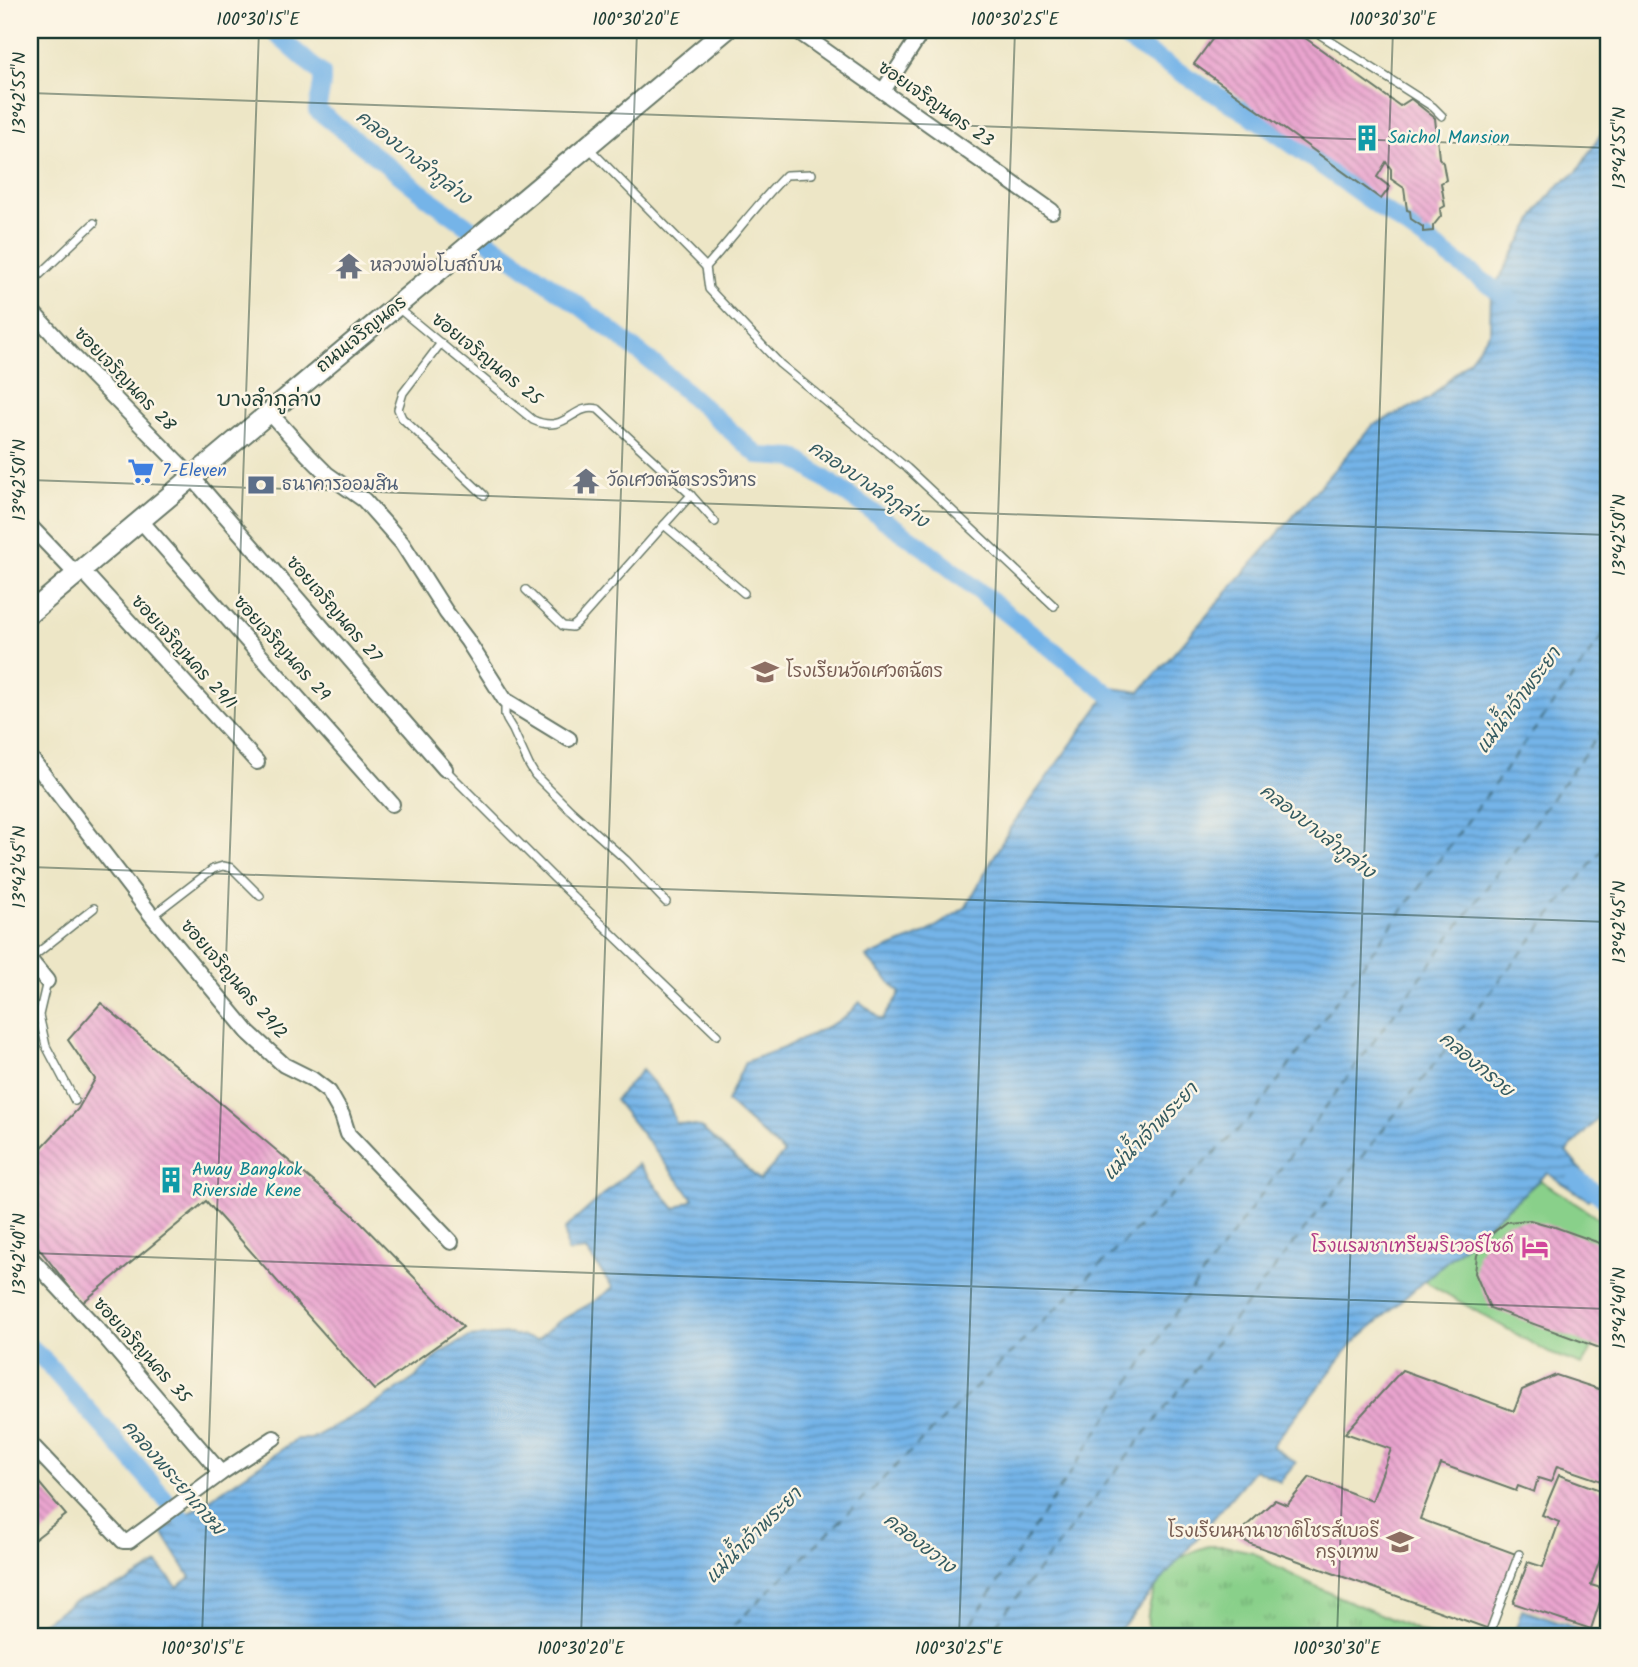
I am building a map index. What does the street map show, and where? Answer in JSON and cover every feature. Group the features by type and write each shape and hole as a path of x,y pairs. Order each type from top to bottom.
{"main road":[{"name":"ถนนเจริญนคร","path":"30,613 726,30"}],"street":[{"name":"ซอยเจริญนคร 23","path":"796,30 1052,211"},
{"path":"883,90 923,30"},
{"name":"ซอยเจริญนคร 28","path":"30,309 191,476"},
{"path":"269,412 327,474 365,500 402,543 505,700 569,739"},
{"name":"ซอยเจริญนคร 27","path":"191,476 445,769"},
{"name":"ซอยเจริญนคร 29","path":"141,521 392,804"},
{"name":"ซอยเจริญนคร 29/1","path":"30,526 79,572 257,762"},
{"name":"ซอยเจริญนคร 29/2","path":"30,757 152,916 248,1032 284,1065 312,1079 329,1092 342,1115 348,1134 451,1242"},
{"path":"30,960 47,981"},
{"name":"ซอยเจริญนคร 35","path":"30,1257 104,1336 221,1473"},
{"path":"30,1443 123,1541 129,1541 221,1473 274,1438"}],"lane":[{"path":"1313,30 1433,107 1442,117"},
{"path":"588,146 706,267 709,289 780,364 907,468 1054,606"},
{"path":"706,267 786,175 812,174"},
{"path":"30,284 94,223"},
{"name":"ซอยเจริญนคร 25","path":"397,306 533,420 541,424 559,424 587,408 598,409 691,495"},
{"path":"441,343 402,393 398,409 402,418 484,495"},
{"path":"526,590 564,626 572,627 691,495 715,522"},
{"path":"664,525 744,593"},
{"path":"505,700 507,720 536,775 666,902"},
{"path":"445,769 718,1035"},
{"path":"152,916 213,869 223,866 232,868 260,897"},
{"path":"30,960 94,908"},
{"path":"47,981 39,1015 46,1046 75,1101"},
{"path":"1488,1637 1519,1554"}],"green space":[{"name":"โรงแรมชาเทรียมริเวอร์ไซด์","path":"1540,1180 1608,1225 1608,1322 1582,1365 1549,1353 1424,1281"},
{"path":"1208,1546 1224,1546 1253,1552 1278,1568 1332,1594 1434,1637 1150,1637 1149,1608 1161,1580 1177,1561"}],"water":[{"path":"1608,123 1608,1108 1566,1152 1597,1189 1588,1200 1547,1173 1352,1344 1272,1446 1296,1463 1280,1482 1255,1469 1114,1637 30,1637 30,1631 75,1601 128,1582 158,1564 177,1587 190,1577 162,1532 297,1439 311,1439 381,1401 415,1378 440,1353 469,1337 510,1334 537,1340 556,1323 613,1288 586,1250 567,1252 565,1229 638,1164 675,1209 693,1199 615,1100 642,1070 667,1098 676,1123 700,1127 760,1180 784,1153 727,1102 745,1062 786,1047 843,1019 860,1002 882,1020 900,993 866,957 926,933 966,907 1010,828 1112,688 1140,692 1373,425 1429,399 1470,359 1490,332 1491,293 1542,204 1560,184 1577,172"},
{"path":"1522,1610 1582,1630 1579,1637 1513,1637"}],"building":[{"name":"Saichol Mansion","path":"1219,30 1294,30 1400,106 1411,99 1435,118 1439,158 1443,163 1446,180 1441,183 1445,206 1440,209 1441,216 1433,226 1433,231 1423,232 1423,227 1411,219 1404,188 1391,179 1391,169 1386,162 1377,177 1390,187 1381,199 1194,64"},
{"name":"Away Bangkok Riverside Kene","path":"101,1003 351,1213 463,1327 374,1390 206,1201 82,1303 30,1237 30,1160 78,1109 95,1079 68,1040"},
{"path":"1530,1220 1608,1246 1608,1351 1490,1308 1475,1273 1477,1255 1490,1235 1507,1222"},
{"path":"1402,1370 1514,1411 1522,1390 1556,1375 1608,1392 1608,1470 1604,1482 1557,1466 1551,1482 1538,1478 1534,1492 1518,1486 1516,1491 1441,1464 1420,1519 1516,1554 1489,1629 1235,1536 1275,1500 1287,1505 1310,1477 1372,1501 1391,1449 1345,1433"},
{"path":"30,1472 66,1515 30,1543"},
{"path":"1559,1475 1608,1493 1608,1537 1591,1585 1604,1589 1591,1629 1513,1603 1528,1562 1543,1567 1559,1522 1542,1515"},
{"path":"1608,1612 1608,1637 1598,1637"}],"waterway":[{"name":"คลองบางลำภูล่าง","path":"271,30 322,74 317,110 431,200 581,307 658,367 759,456 795,458 922,546 1125,707"},
{"path":"1111,30 1259,121 1511,301"},
{"name":"คลองกรวย","path":"1577,1179 1608,1201"},
{"name":"คลองพระยาเกษม","path":"30,1347 197,1536"}],"ferry route":[{"path":"722,1637 1253,1115 1608,629"},
{"path":"962,1637 1187,1296 1608,722"},
{"path":"986,1637 1608,842"}],"place":[{"name":"Saichol Mansion","path":"1367,138"},
{"name":"หลวงพ่อโบสถ์บน","path":"349,266"},
{"name":"7-Eleven","path":"141,471"},
{"name":"วัดเศวตฉัตรวรวิหาร","path":"586,481"},
{"name":"ธนาคารออมสิน","path":"261,485"},
{"name":"โรงเรียนวัดเศวตฉัตร","path":"765,672"},
{"name":"Away Bangkok Riverside Kene","path":"171,1180"},
{"name":"โรงแรมชาเทรียมริเวอร์ไซด์","path":"1535,1247"},
{"name":"โรงเรียนนานาชาติโชรส์เบอรี กรุงเทพ","path":"1400,1542"}],"district":[{"name":"บางลำภูล่าง","path":"269,400"}],"water label":[{"name":"แม่น้ำเจ้าพระยา","path":"1519,701"},
{"name":"แม่น้ำเจ้าพระยา","path":"1151,1132"},
{"name":"แม่น้ำเจ้าพระยา","path":"754,1536"},
{"name":"คลองขวาง","path":"919,1544"}]}
